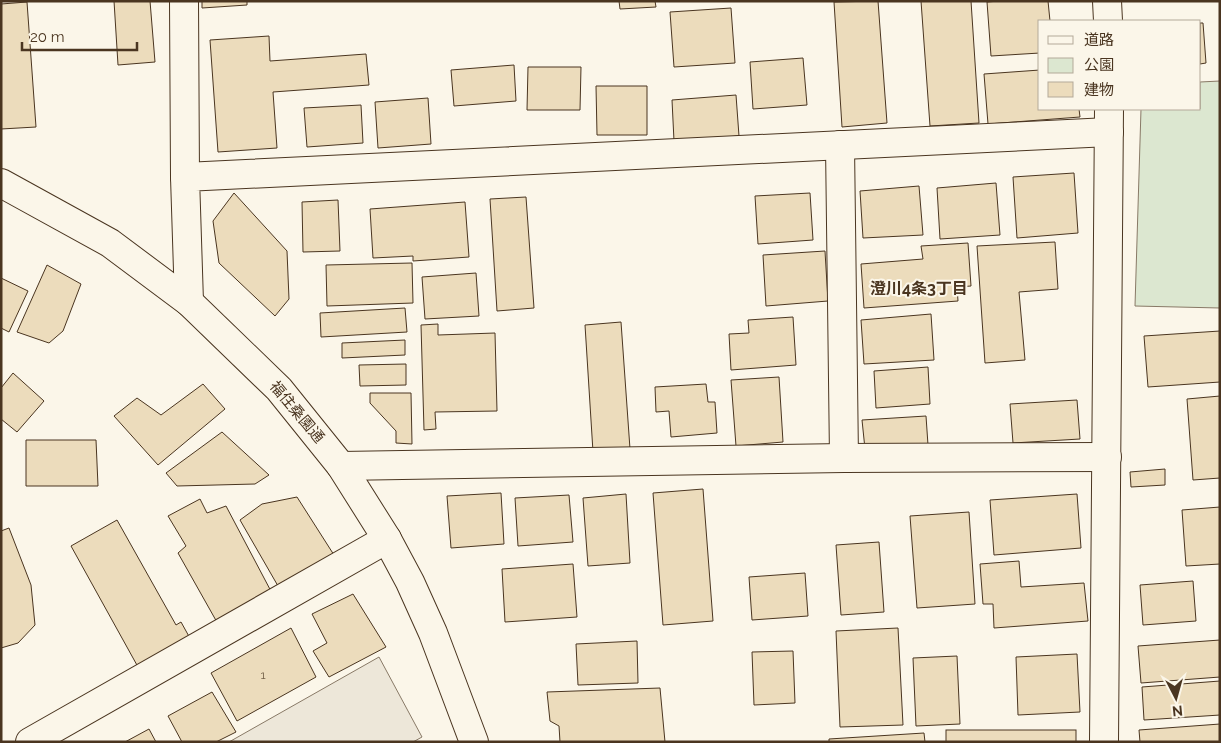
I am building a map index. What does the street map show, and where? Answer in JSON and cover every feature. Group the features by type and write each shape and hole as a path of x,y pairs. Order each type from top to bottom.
{"street":[{"path":"184,1 185,176 189,302"},
{"path":"1107,1 1108,20"},
{"path":"185,176 840,145 1109,120 1104,742"},
{"path":"840,145 844,458"},
{"name":"福住桑園通","path":"1,183 110,243 189,302 279,389 341,466 387,539 410,582 433,633 470,740"},
{"path":"341,466 844,458 1107,457"},
{"path":"30,742 387,539"}],"green space":[{"path":"1220,81 1220,308 1135,306 1141,110 1201,110 1201,82"}],"shaded area":[{"path":"379,657 422,737 413,742 229,742"}],"building":[{"path":"114,1 150,1 155,62 118,65"},
{"path":"202,1 247,1 247,5 202,8"},
{"path":"619,1 655,1 656,7 620,9"},
{"path":"878,1 887,123 842,127 834,2"},
{"path":"921,1 971,1 979,123 930,126"},
{"path":"1048,1 1050,20 1038,20 1038,53 991,56 987,2"},
{"path":"27,2 36,127 1,129 1,4"},
{"path":"731,8 735,63 674,67 670,12"},
{"path":"1201,23 1203,23 1206,63 1201,64"},
{"path":"269,36 270,61 366,54 369,85 273,92 277,148 218,152 210,40"},
{"path":"803,58 807,105 753,109 750,62"},
{"path":"514,65 516,101 454,106 451,70"},
{"path":"528,67 581,67 580,110 527,110"},
{"path":"1038,70 1038,110 1079,110 1080,117 988,124 984,74"},
{"path":"596,86 647,86 647,135 597,135"},
{"path":"736,95 739,136 674,141 672,100"},
{"path":"428,98 431,144 378,148 375,102"},
{"path":"361,105 363,143 307,147 304,108"},
{"path":"1074,173 1078,233 1017,238 1013,177"},
{"path":"996,183 1000,235 940,239 937,188"},
{"path":"919,186 923,235 863,238 860,191"},
{"path":"234,193 287,251 289,299 275,316 219,263 213,221"},
{"path":"810,193 813,240 758,244 755,196"},
{"path":"526,197 534,308 497,311 490,199"},
{"path":"338,200 340,251 303,252 302,202"},
{"path":"465,202 469,257 413,261 413,256 373,258 370,209"},
{"path":"1055,242 1058,289 1019,292 1025,360 985,363 977,246"},
{"path":"968,243 971,286 957,287 958,301 864,308 861,264 923,259 921,246"},
{"path":"825,251 828,301 766,306 763,255"},
{"path":"412,263 413,303 327,306 326,265"},
{"path":"47,265 81,284 63,331 49,343 17,332"},
{"path":"476,273 479,316 425,319 422,277"},
{"path":"1,278 28,291 9,332 1,328"},
{"path":"405,308 407,332 321,337 320,313"},
{"path":"931,314 934,360 864,364 861,320"},
{"path":"793,317 796,365 731,370 729,334 749,333 748,320"},
{"path":"621,322 630,449 593,452 585,325"},
{"path":"438,324 438,335 495,333 497,411 435,412 436,429 424,430 421,325"},
{"path":"1220,331 1220,382 1148,387 1144,336"},
{"path":"405,340 405,355 342,358 342,343"},
{"path":"406,364 406,385 360,386 359,365"},
{"path":"928,367 930,404 876,408 874,371"},
{"path":"13,373 44,401 17,432 1,419 1,388"},
{"path":"779,377 783,442 736,446 731,380"},
{"path":"203,384 225,409 158,465 114,416 137,398 161,415"},
{"path":"706,384 708,402 715,402 717,433 671,437 669,411 656,412 655,387"},
{"path":"370,393 411,393 412,444 396,443 396,431 370,403"},
{"path":"1220,396 1220,478 1193,480 1187,399"},
{"path":"1077,400 1080,439 1013,443 1010,404"},
{"path":"926,416 928,445 865,449 862,420"},
{"path":"222,432 269,475 255,484 177,486 166,473"},
{"path":"26,440 96,440 98,486 26,486"},
{"path":"1165,469 1165,485 1131,487 1130,472"},
{"path":"703,489 713,621 663,625 653,493"},
{"path":"501,493 504,544 451,548 447,496"},
{"path":"626,494 630,563 588,566 583,498"},
{"path":"1077,494 1081,548 994,555 990,500"},
{"path":"569,495 573,542 518,546 515,498"},
{"path":"297,497 334,555 278,586 240,520 262,504"},
{"path":"200,499 207,513 226,506 273,595 218,624 178,553 186,546 168,516"},
{"path":"1220,507 1220,564 1186,566 1182,510"},
{"path":"969,512 975,604 917,608 910,516"},
{"path":"117,520 176,625 181,622 196,649 143,676 71,546"},
{"path":"9,528 31,585 35,625 18,643 1,648 1,531"},
{"path":"879,542 884,612 841,615 836,545"},
{"path":"1019,561 1021,587 1084,583 1088,621 994,628 993,604 983,604 980,564"},
{"path":"573,564 577,617 505,622 502,569"},
{"path":"805,573 808,616 752,620 749,577"},
{"path":"1193,581 1196,621 1143,625 1140,585"},
{"path":"353,594 386,647 329,677 313,651 327,643 312,614"},
{"path":"291,628 316,677 237,721 211,673"},
{"path":"898,628 903,725 840,727 836,631"},
{"path":"1220,640 1220,677 1141,683 1138,646"},
{"path":"637,641 638,683 578,685 576,644"},
{"path":"793,651 795,703 754,705 752,652"},
{"path":"1077,654 1080,712 1018,715 1016,657"},
{"path":"957,656 960,724 916,726 913,658"},
{"path":"1220,681 1220,715 1144,720 1142,687"},
{"path":"660,688 665,742 560,742 559,726 550,721 547,692"},
{"path":"212,692 236,732 216,742 182,742 168,716"},
{"path":"1220,724 1220,742 1140,742 1139,730"},
{"path":"149,729 156,742 125,742"},
{"path":"946,730 1076,730 1076,742 946,742"},
{"path":"924,733 925,742 829,742 829,739"}],"district":[{"name":"澄川4条3丁目","path":"919,288"}]}
